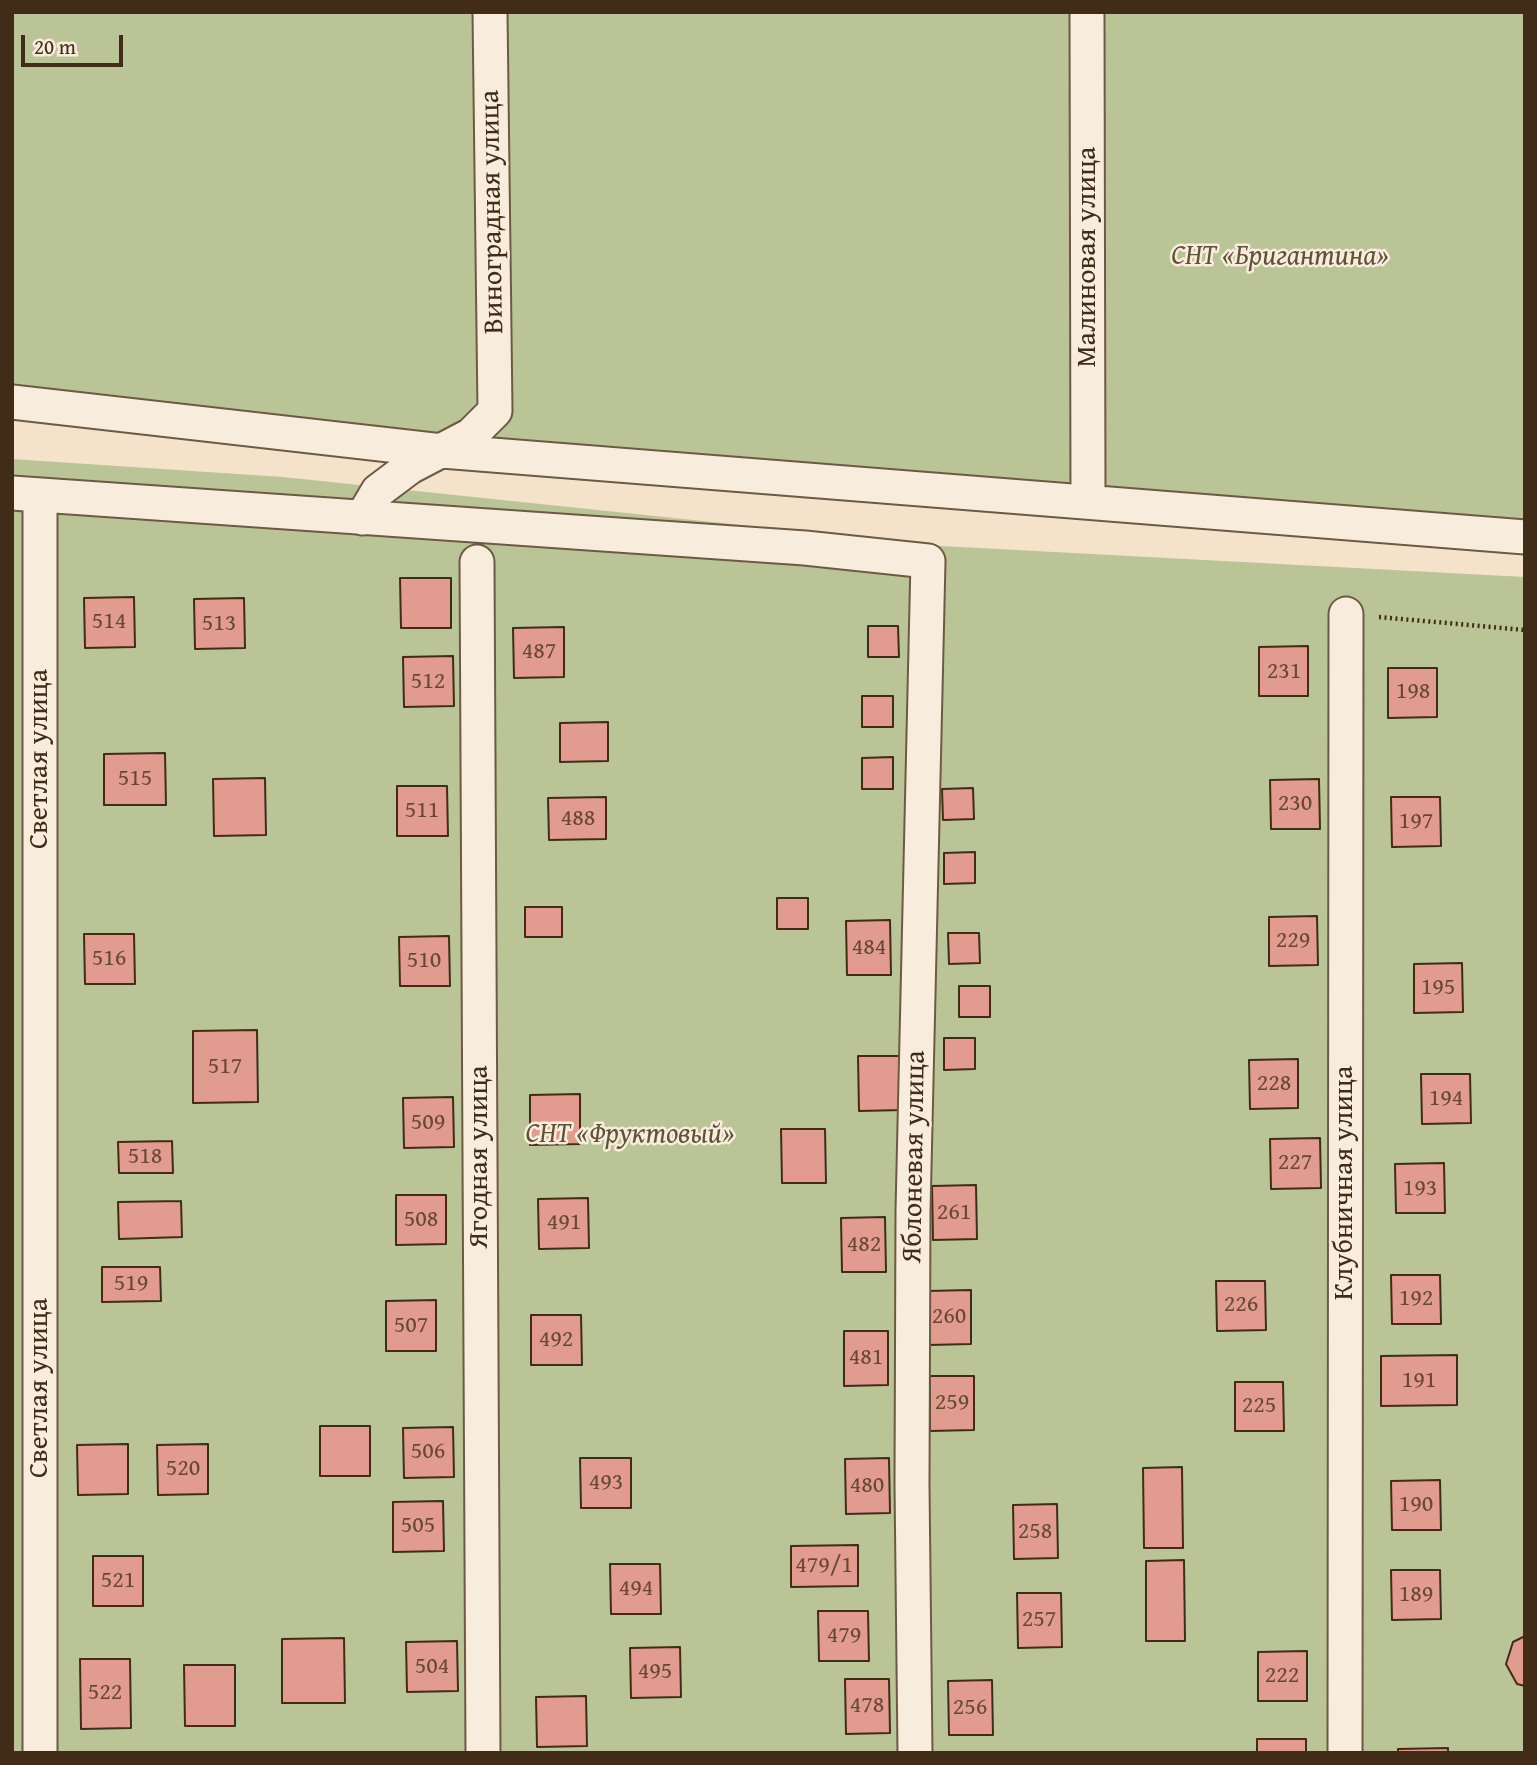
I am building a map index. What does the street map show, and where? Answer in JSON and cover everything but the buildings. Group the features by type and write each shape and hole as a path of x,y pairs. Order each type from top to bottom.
{"street":[{"name":"Виноградная улица","path":"442,451 471,435 495,411 490,12"},
{"name":"Малиновая улица","path":"1087,12 1088,502"},
{"path":"12,402 442,451 1525,537"},
{"path":"26,494 362,518 378,491 410,467 442,451"},
{"name":"Светлая улица","path":"26,494 26,1022 40,1753"},
{"name":"Яблоневая улица","path":"362,518 805,548 928,561 913,1224 915,1753"},
{"name":"Ягодная улица","path":"477,562 483,1753"},
{"name":"Клубничная улица","path":"1345,1753 1346,614"}],"path":[{"path":"1346,614 1525,630"}],"green space":[{"name":"СНТ «Бригантина»","path":"12,12 1525,12 1525,519 12,416"},
{"name":"СНТ «Фруктовый»","path":"12,459 283,477 941,546 1525,577 1525,1753 12,1753"}]}
